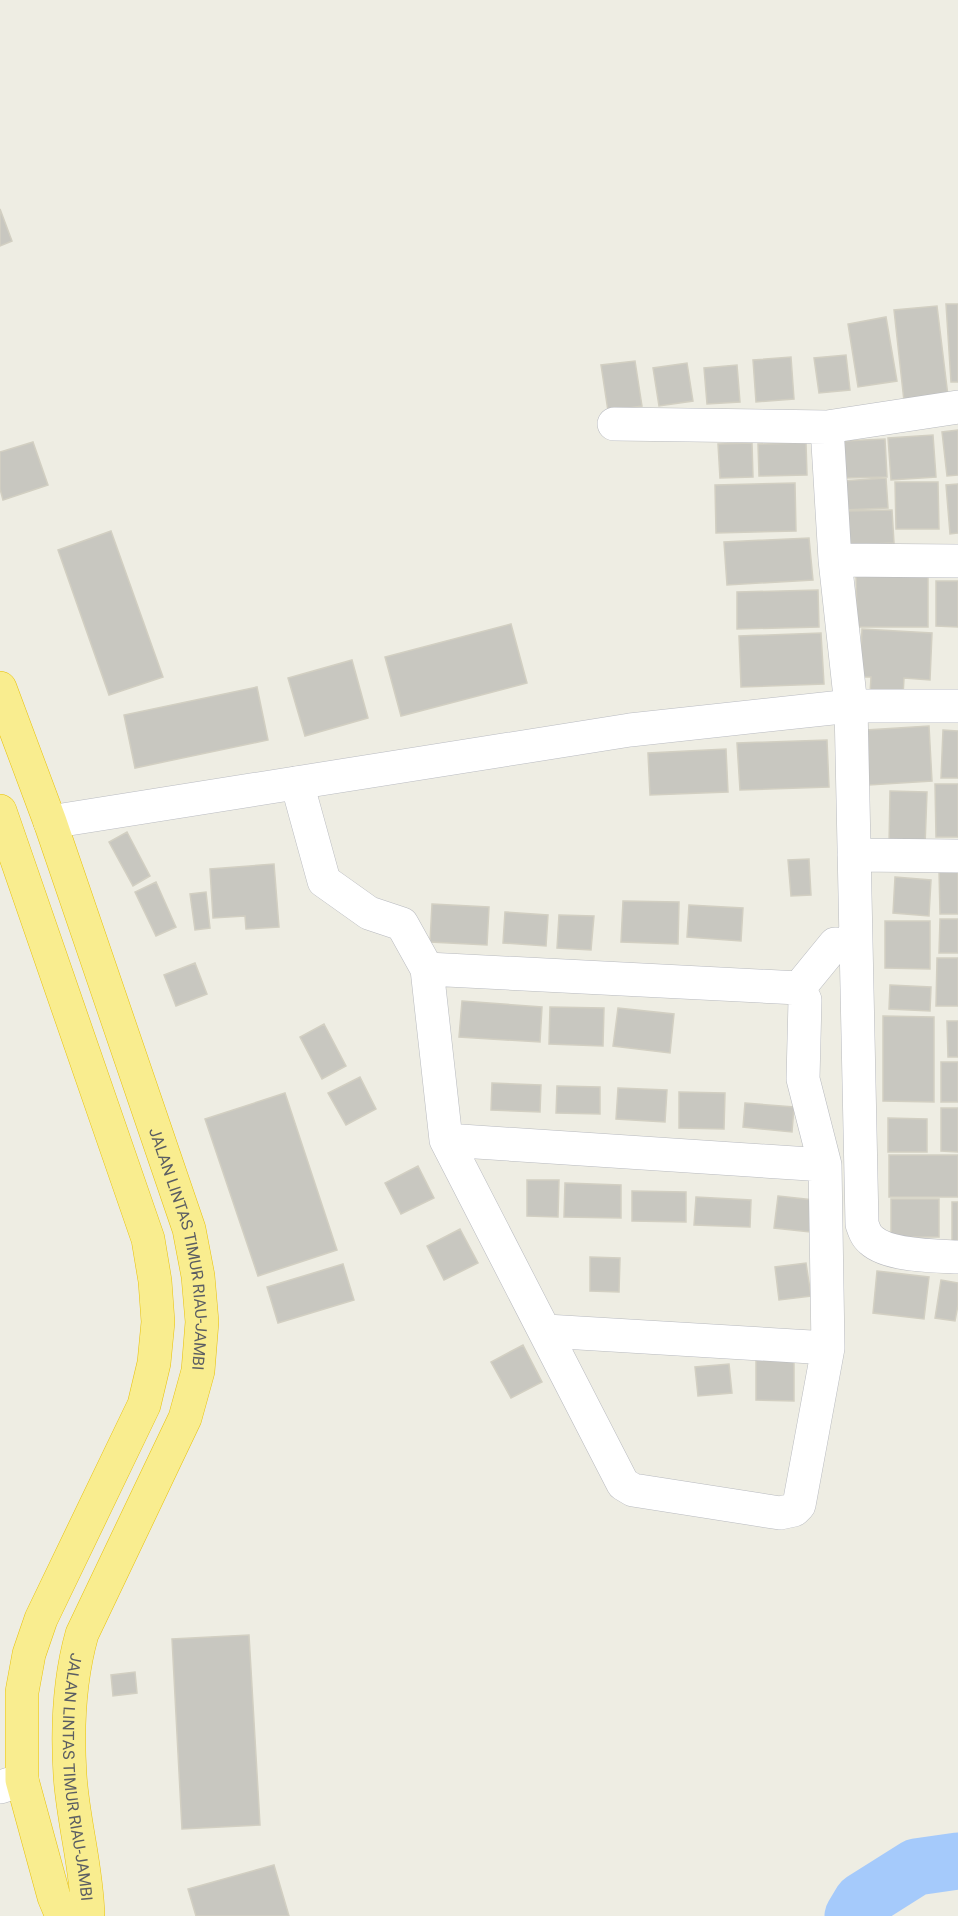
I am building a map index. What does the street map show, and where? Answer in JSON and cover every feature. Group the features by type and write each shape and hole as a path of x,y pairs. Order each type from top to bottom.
{"highway":[{"name":"JALAN LINTAS TIMUR RIAU-JAMBI","path":"0,688 50,822 189,1229 198,1276 202,1322 198,1371 185,1418 81,1634 74,1662 70,1691 70,1776 88,1892 88,1916"},
{"name":"JALAN LINTAS TIMUR RIAU-JAMBI","path":"0,811 148,1239 155,1281 158,1322 154,1363 144,1405 41,1619 29,1654 22,1692 11,1784 62,1916"}],"street":[{"path":"614,424 827,428 958,407"},
{"path":"827,428 835,560 851,706 862,1224 869,1239 886,1249 921,1255 958,1257"},
{"path":"835,560 958,561"},
{"path":"50,822 630,730 851,706 958,706"},
{"path":"297,783 324,881 369,913 402,924 427,969 446,1140 627,1488 780,1513 794,1510 800,1504 828,1347 825,1165 803,1079 805,1000 799,988"},
{"path":"855,855 958,856"},
{"path":"799,988 835,944 855,946"},
{"path":"427,969 799,988"},
{"path":"446,1140 825,1165"},
{"path":"546,1331 828,1347"}],"building":[{"path":"0,209 12,241 0,246"},
{"path":"946,304 958,304 958,382 951,382"},
{"path":"937,306 948,396 904,401 894,310"},
{"path":"886,317 897,381 858,387 848,324"},
{"path":"846,355 850,390 819,393 814,358"},
{"path":"791,357 794,399 756,402 753,360"},
{"path":"635,361 642,406 608,411 601,365"},
{"path":"687,363 693,401 659,406 653,368"},
{"path":"737,365 740,402 707,404 704,368"},
{"path":"958,430 958,475 947,476 942,432"},
{"path":"933,435 936,477 891,480 888,438"},
{"path":"885,439 887,477 845,478 844,441"},
{"path":"33,442 48,485 3,500 0,489 0,452"},
{"path":"752,443 753,477 720,478 718,444"},
{"path":"806,443 807,475 759,476 758,444"},
{"path":"886,478 888,508 844,510 842,481"},
{"path":"895,482 938,482 939,529 896,529"},
{"path":"795,483 796,531 716,533 715,485"},
{"path":"958,484 958,533 950,534 946,485"},
{"path":"892,510 894,543 849,545 847,511"},
{"path":"111,531 163,677 109,695 58,550"},
{"path":"809,538 813,580 727,585 724,542"},
{"path":"856,573 928,573 928,627 857,627"},
{"path":"936,581 958,581 958,627 936,626"},
{"path":"818,590 819,627 737,629 737,592"},
{"path":"511,624 527,683 401,716 385,657"},
{"path":"862,629 932,633 930,680 904,678 903,696 870,694 871,677 860,677"},
{"path":"821,633 824,684 741,687 739,636"},
{"path":"352,660 368,718 305,736 288,678"},
{"path":"257,687 268,740 135,768 124,715"},
{"path":"929,726 932,781 869,785 866,730"},
{"path":"943,730 958,731 958,778 941,778"},
{"path":"827,740 829,787 740,790 737,743"},
{"path":"726,749 728,792 650,795 648,753"},
{"path":"935,784 958,784 958,837 936,837"},
{"path":"890,791 927,792 925,846 889,845"},
{"path":"127,832 150,876 133,886 109,842"},
{"path":"809,859 811,895 791,896 788,860"},
{"path":"274,864 279,927 246,929 245,916 213,918 210,869"},
{"path":"939,870 958,870 958,914 940,914"},
{"path":"895,877 931,880 929,916 893,913"},
{"path":"156,882 176,927 156,936 135,892"},
{"path":"206,892 210,928 195,930 190,894"},
{"path":"623,901 679,902 678,944 621,942"},
{"path":"432,904 489,907 487,945 430,942"},
{"path":"689,905 743,908 741,941 687,937"},
{"path":"505,912 548,915 546,946 503,943"},
{"path":"559,915 594,916 591,950 557,948"},
{"path":"940,919 958,919 958,953 939,953"},
{"path":"885,921 930,921 930,969 885,968"},
{"path":"937,958 958,958 958,1006 936,1006"},
{"path":"195,963 207,994 176,1006 164,975"},
{"path":"890,985 931,987 930,1011 889,1009"},
{"path":"462,1001 542,1007 540,1042 459,1037"},
{"path":"550,1007 604,1008 603,1046 549,1044"},
{"path":"618,1008 674,1014 670,1053 613,1046"},
{"path":"883,1016 934,1017 934,1102 883,1101"},
{"path":"947,1021 958,1021 958,1057 948,1057"},
{"path":"324,1024 346,1066 322,1079 300,1037"},
{"path":"941,1062 958,1062 958,1102 941,1102"},
{"path":"360,1077 376,1109 346,1125 328,1093"},
{"path":"492,1083 541,1085 540,1112 491,1110"},
{"path":"557,1086 600,1087 600,1114 556,1113"},
{"path":"618,1088 667,1090 665,1122 616,1119"},
{"path":"679,1092 725,1093 724,1129 679,1128"},
{"path":"285,1093 337,1250 258,1276 205,1119"},
{"path":"745,1103 794,1107 792,1132 743,1127"},
{"path":"941,1108 958,1108 958,1152 941,1151"},
{"path":"888,1118 927,1119 927,1152 888,1152"},
{"path":"889,1155 958,1155 958,1197 889,1197"},
{"path":"418,1166 434,1198 401,1214 385,1183"},
{"path":"527,1180 559,1180 558,1217 527,1216"},
{"path":"565,1183 621,1185 621,1218 564,1217"},
{"path":"632,1191 686,1192 686,1222 632,1221"},
{"path":"778,1196 814,1200 810,1232 774,1228"},
{"path":"696,1197 751,1200 750,1227 694,1225"},
{"path":"891,1199 939,1199 939,1237 891,1237"},
{"path":"952,1202 958,1202 958,1243 952,1242"},
{"path":"460,1229 478,1263 444,1280 427,1246"},
{"path":"590,1257 620,1258 619,1292 590,1291"},
{"path":"806,1263 811,1296 779,1300 775,1267"},
{"path":"343,1264 354,1300 278,1323 267,1287"},
{"path":"877,1271 929,1277 924,1319 873,1313"},
{"path":"941,1280 958,1283 955,1321 935,1318"},
{"path":"523,1345 542,1382 511,1398 491,1362"},
{"path":"756,1360 794,1361 794,1401 756,1400"},
{"path":"729,1364 732,1393 698,1396 695,1367"},
{"path":"249,1635 260,1825 182,1829 172,1639"},
{"path":"135,1672 137,1693 113,1696 111,1675"},
{"path":"274,1865 289,1916 196,1916 188,1889"}],"waterway":[{"path":"853,1916 862,1901 916,1867 958,1861"}]}
